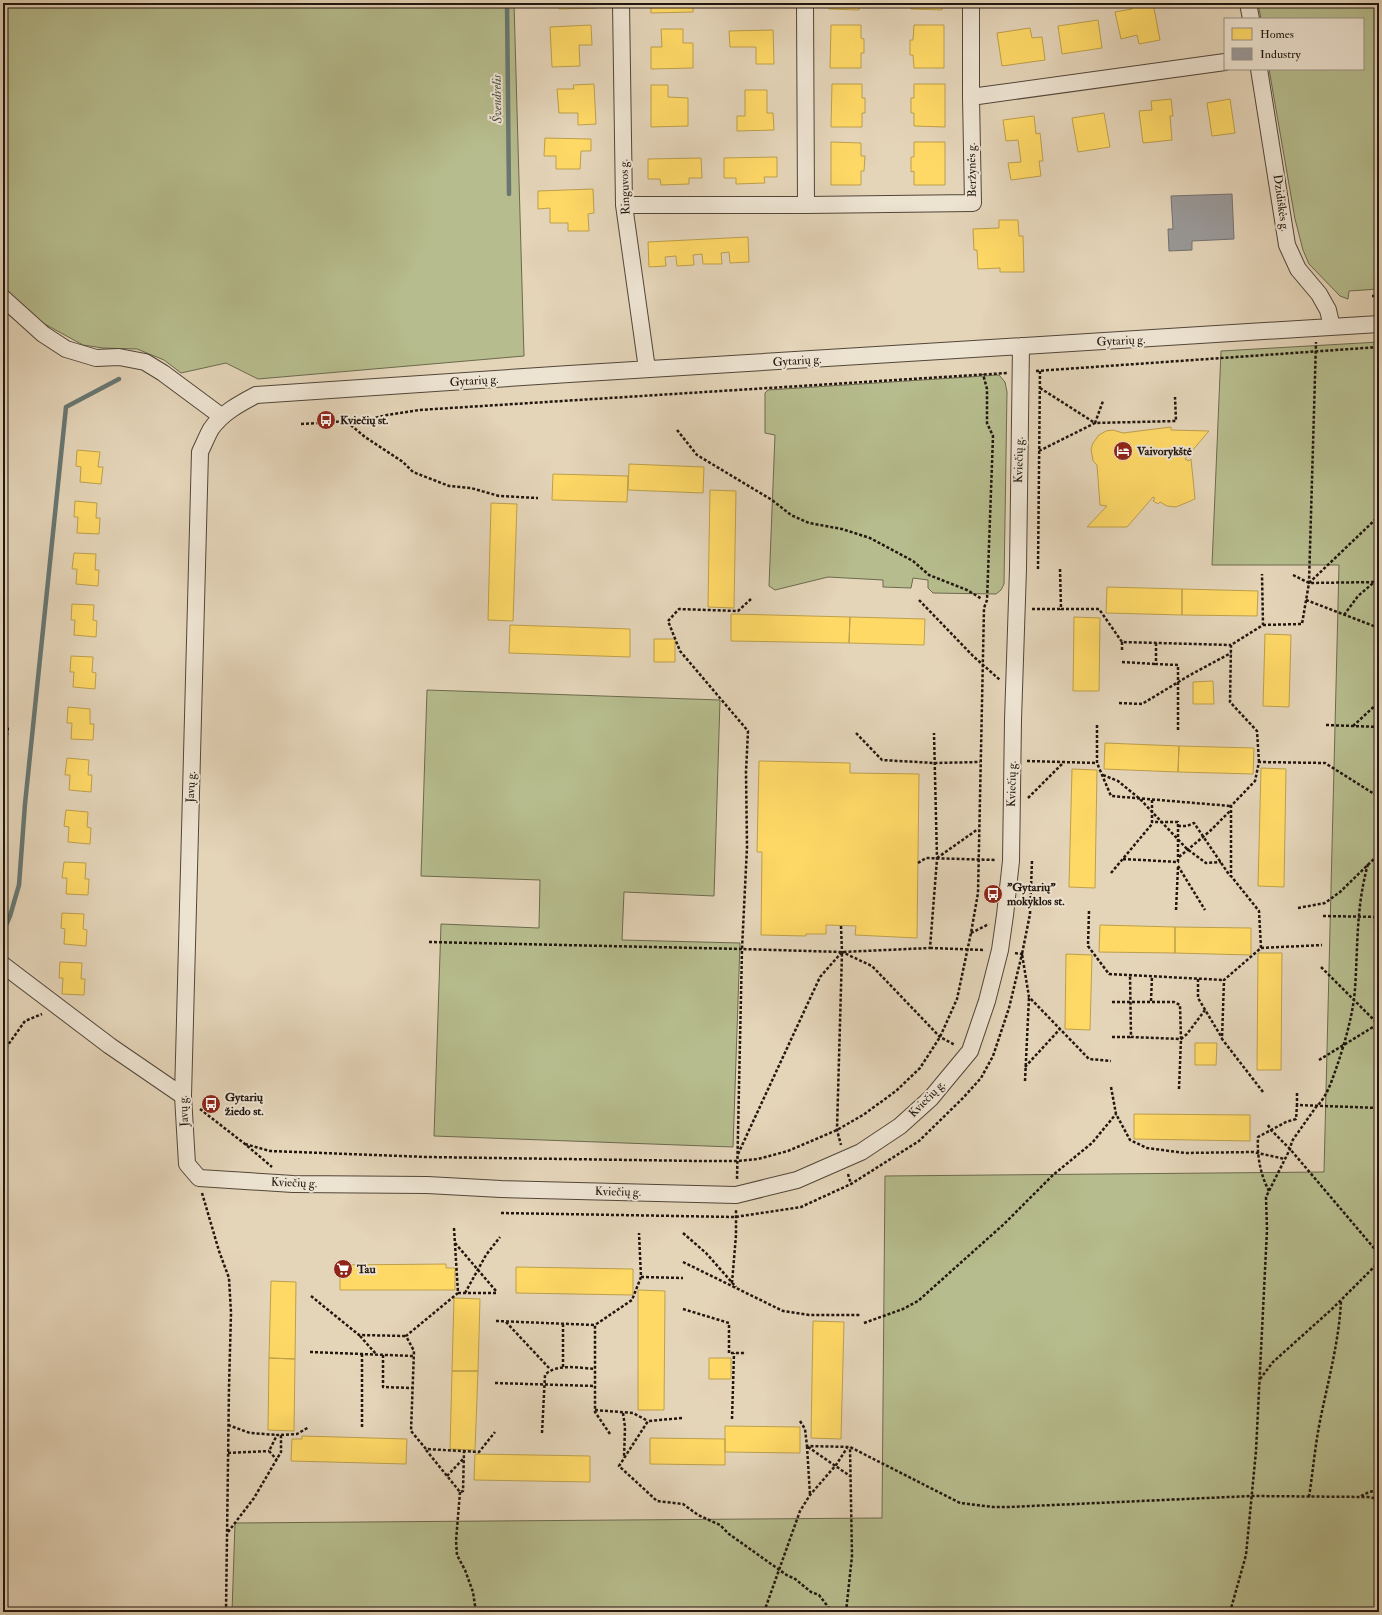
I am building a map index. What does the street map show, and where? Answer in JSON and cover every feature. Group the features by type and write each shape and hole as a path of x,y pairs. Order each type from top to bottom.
{"street":[{"name":"Ringuvos g.","path":"621,3 624,205 647,369"},
{"path":"624,205 806,205 805,3"},
{"path":"971,3 970,97 1224,62"},
{"path":"1248,3 1251,18"},
{"name":"Dzidiškės g.","path":"1259,70 1287,245 1298,269 1319,294 1328,310 1332,327"},
{"name":"Beržynės g.","path":"806,205 973,204 970,97"},
{"path":"3,298 43,334 66,349 96,358 120,357 145,362 163,373 222,416"},
{"name":"Gytarių g.","path":"222,416 237,404 256,395 647,369 1379,324"},
{"name":"Kviečių g.","path":"199,1178 293,1184 427,1185 501,1189 736,1195 797,1180 861,1152 900,1126 931,1098 970,1051 987,1001 1000,950 1005,915 1011,861 1021,346"},
{"name":"Javų g.","path":"199,1178 187,1164 183,1096 200,452 211,429 222,416"},
{"path":"3,965 110,1046 183,1096"}],"path":[{"path":"1372,296 1379,296"},
{"path":"1122,642 1231,645 1263,625 1302,624 1309,583 1316,328"},
{"path":"301,424 366,420 419,410 1021,372 1379,347"},
{"path":"1038,569 1040,370"},
{"path":"246,1144 270,1151 397,1156 738,1161 758,1159 788,1151 836,1130 863,1115 896,1091 920,1068 940,1037 957,999 978,893 978,829 983,664 993,436 987,423 987,389 983,374"},
{"path":"1040,388 1095,423"},
{"path":"1019,461 1095,423 1176,421 1175,397"},
{"path":"1095,423 1104,401"},
{"path":"347,422 365,437 403,462 413,472 449,486 472,488 499,496 538,498"},
{"path":"677,430 697,455 772,500 791,515 809,523 842,528 870,538 913,561 929,575 968,590 982,600"},
{"path":"1309,583 1379,516"},
{"path":"1060,569 1061,609"},
{"path":"1262,574 1263,625"},
{"path":"1293,575 1309,583 1377,582"},
{"path":"1344,615 1358,596 1377,582 1379,578"},
{"path":"736,1195 742,949 747,847 746,772 748,731 680,651 668,621 679,609 738,611 752,599"},
{"path":"920,600 983,664"},
{"path":"1306,600 1379,628"},
{"path":"1016,610 1100,609 1122,642 1122,650"},
{"path":"1156,643 1156,664"},
{"path":"1231,645 1230,702 1257,731 1259,762 1255,781 1230,806 1231,876"},
{"path":"1119,703 1142,704 1231,653"},
{"path":"1122,662 1178,665 1178,730"},
{"path":"1353,726 1379,702"},
{"path":"3,719 8,727 3,763"},
{"path":"1097,725 1097,763 1111,796 1230,806"},
{"path":"1326,725 1379,727"},
{"path":"856,733 882,760 934,763 980,762"},
{"path":"930,948 937,858 934,733"},
{"path":"1012,760 1097,763"},
{"path":"1011,814 1065,762"},
{"path":"1259,762 1325,762 1379,797"},
{"path":"1102,775 1118,781 1140,798 1188,849 1206,863 1221,862"},
{"path":"1111,873 1152,824 1152,800"},
{"path":"1179,857 1203,837 1230,811"},
{"path":"1152,822 1178,822 1179,857 1176,910"},
{"path":"1178,826 1187,826 1194,823 1231,876 1259,911 1261,948"},
{"path":"937,858 978,829"},
{"path":"1298,908 1325,903 1340,892 1379,854"},
{"path":"918,864 926,858 999,860"},
{"path":"1123,859 1178,864"},
{"path":"501,1213 736,1216 801,1207 852,1184 919,1141 981,1078 991,1060 1009,1008 1022,954 1030,914 1032,861"},
{"path":"1178,864 1205,910"},
{"path":"1230,1612 1246,1555 1256,1451 1267,1230 1266,1196 1290,1149 1292,1141 1320,1102 1332,1080 1344,1045 1353,999 1358,917 1362,885 1368,864"},
{"path":"1089,911 1088,946 1109,974 1224,980 1261,948 1322,945"},
{"path":"1323,916 1379,918"},
{"path":"841,926 842,952 836,1130 842,1148"},
{"path":"429,942 842,952 930,948 1000,950"},
{"path":"842,952 872,966 940,1037 957,1046"},
{"path":"738,1155 820,977 842,952"},
{"path":"1022,954 1029,997 1024,1081"},
{"path":"1319,1060 1379,1024 1321,967"},
{"path":"1130,975 1131,1038"},
{"path":"1151,1002 1152,976"},
{"path":"1198,979 1198,998 1222,1038 1263,1092"},
{"path":"1222,1038 1224,980"},
{"path":"1029,997 1089,1059 1111,1061"},
{"path":"1112,1002 1174,1002 1180,1005 1180,1089"},
{"path":"1112,1037 1181,1039 1205,1010"},
{"path":"3,1052 24,1021 44,1013 66,1013"},
{"path":"1025,1067 1060,1029"},
{"path":"986,1058 991,1060"},
{"path":"1111,1087 1116,1114 1130,1140 1147,1148 1185,1153 1257,1152 1285,1159"},
{"path":"1269,1191 1264,1182 1257,1152 1258,1136 1286,1122 1296,1119 1297,1093"},
{"path":"183,1096 246,1144 293,1184"},
{"path":"1297,1105 1316,1107 1379,1108"},
{"path":"864,1323 903,1309 918,1301 1004,1224 1053,1175 1092,1142 1116,1114"},
{"path":"1268,1125 1379,1254"},
{"path":"848,1172 852,1184"},
{"path":"199,1178 208,1216 229,1278 232,1313 228,1425 226,1612"},
{"path":"732,1283 736,1216"},
{"path":"454,1228 458,1293"},
{"path":"496,1322 595,1325 632,1300 641,1277 639,1233"},
{"path":"683,1233 706,1253 738,1289"},
{"path":"465,1293 486,1255 500,1238"},
{"path":"359,1335 406,1336 458,1293 496,1292 455,1243"},
{"path":"683,1262 783,1311 809,1315 860,1315"},
{"path":"1260,1380 1273,1362 1341,1301 1379,1262"},
{"path":"641,1277 683,1278"},
{"path":"310,1296 359,1335 376,1354"},
{"path":"1309,1497 1320,1421 1334,1360 1340,1320 1341,1301"},
{"path":"683,1309 729,1323 729,1353 746,1354"},
{"path":"506,1322 550,1369"},
{"path":"563,1324 563,1368"},
{"path":"595,1325 595,1410 610,1434"},
{"path":"406,1336 414,1351 411,1430 460,1492 456,1541 457,1555 474,1592 476,1612"},
{"path":"310,1352 413,1356"},
{"path":"732,1419 734,1353"},
{"path":"362,1354 362,1429"},
{"path":"383,1355 383,1387 412,1388"},
{"path":"542,1433 545,1375 550,1369 595,1369"},
{"path":"495,1383 595,1386"},
{"path":"595,1410 633,1414 648,1421 682,1418"},
{"path":"623,1413 625,1427 624,1459"},
{"path":"648,1421 619,1466 657,1501 683,1504 698,1515 720,1525 729,1534 788,1576 794,1578 811,1592 819,1595 832,1612"},
{"path":"800,1421 805,1429 810,1495"},
{"path":"228,1425 250,1433 277,1435 297,1434 309,1427"},
{"path":"426,1449 479,1452 495,1432"},
{"path":"269,1450 277,1435"},
{"path":"228,1532 254,1498 282,1452 281,1435"},
{"path":"807,1446 849,1448 960,1503 1009,1507 1251,1496 1379,1498"},
{"path":"807,1446 851,1476"},
{"path":"764,1612 797,1520 810,1495 849,1448"},
{"path":"846,1612 852,1556 851,1476 849,1448"},
{"path":"228,1453 269,1450"},
{"path":"269,1450 277,1460"},
{"path":"460,1492 464,1491 464,1451"},
{"path":"447,1476 464,1459"},
{"path":"1360,1497 1369,1492 1379,1490"}],"green space":[{"path":"3,3 514,3 524,356 258,379 226,363 181,373 164,360 137,349 103,348 83,345 32,317 3,293"},
{"path":"1258,3 1379,3 1379,289 1349,291 1348,299 1340,296 1309,264 1303,250 1295,219 1269,70 1364,70 1364,18 1261,18"},
{"path":"1379,342 1379,1612 232,1612 235,1523 882,1518 885,1176 1324,1172 1339,565 1212,565 1221,351"},
{"path":"999,375 1005,382 1007,392 1004,584 1001,590 996,594 933,593 928,588 928,580 913,578 911,588 883,587 883,580 828,577 775,590 769,586 775,435 765,433 765,393 768,390"},
{"path":"427,690 720,700 714,896 624,892 622,940 740,943 733,1147 434,1136 441,924 539,928 540,880 421,876"}],"building: Homes":[{"path":"559,3 596,3 596,8 559,9"},
{"path":"651,3 693,3 693,12 651,13"},
{"path":"740,3 769,3 770,7 740,7"},
{"path":"829,3 859,3 859,10 829,9"},
{"path":"911,3 942,3 942,10 911,9"},
{"path":"1131,3 1153,3 1160,40 1139,44 1137,35 1121,39 1115,12 1132,9"},
{"path":"1098,20 1102,48 1062,54 1058,26"},
{"path":"591,25 592,45 579,45 580,66 552,67 550,27"},
{"path":"831,25 861,25 861,38 864,39 864,53 861,53 861,68 830,68"},
{"path":"914,25 944,25 944,68 914,68 913,55 910,55 910,40 913,40"},
{"path":"1030,28 1032,38 1042,37 1045,60 1002,66 997,33"},
{"path":"661,29 683,29 683,43 693,43 693,68 651,69 651,47 662,47"},
{"path":"773,30 774,64 756,64 756,47 730,47 729,31"},
{"path":"594,84 596,124 578,125 578,113 559,113 557,89 574,89 573,85"},
{"path":"832,84 862,84 862,98 865,98 865,113 862,113 862,127 831,127"},
{"path":"914,84 945,84 945,127 914,126 914,113 911,113 911,98 914,98"},
{"path":"651,85 668,85 668,97 688,98 688,126 651,127"},
{"path":"745,90 767,90 767,113 773,113 774,130 737,131 737,116 745,116"},
{"path":"1171,99 1173,116 1170,116 1172,140 1143,143 1139,111 1152,110 1151,101"},
{"path":"1230,99 1235,133 1212,136 1207,103"},
{"path":"1104,113 1110,147 1078,152 1072,118"},
{"path":"1034,116 1036,134 1040,133 1043,161 1039,161 1041,176 1011,180 1008,163 1021,162 1018,140 1006,141 1003,120"},
{"path":"545,138 591,139 591,151 581,151 580,169 556,169 556,156 544,156"},
{"path":"831,142 861,143 861,156 865,156 864,171 861,171 861,185 831,185"},
{"path":"914,142 945,142 945,185 914,185 914,171 911,172 911,157 914,157"},
{"path":"777,157 777,177 764,177 765,183 736,184 736,178 724,178 724,158"},
{"path":"701,158 702,178 689,178 689,184 661,185 660,179 648,179 648,159"},
{"path":"593,189 594,213 588,214 589,231 568,231 568,223 550,223 550,208 538,209 538,191"},
{"path":"999,220 1018,220 1019,236 1023,236 1024,272 1000,272 1000,268 978,269 977,250 974,250 973,229 999,228"},
{"path":"748,237 749,262 730,263 729,252 721,253 722,264 703,264 702,254 693,255 694,265 677,266 676,256 665,257 666,266 649,267 648,242"},
{"path":"1171,427 1171,430 1209,431 1185,459 1189,461 1191,459 1195,499 1176,507 1167,506 1160,502 1158,504 1153,501 1155,498 1153,497 1127,527 1087,527 1107,506 1100,505 1097,465 1093,461 1091,449 1093,443 1099,435 1106,431 1113,430 1123,433"},
{"path":"77,450 100,452 98,467 103,467 101,484 80,482 81,467 76,466"},
{"path":"629,464 704,467 703,493 628,490"},
{"path":"553,474 628,476 627,502 552,500"},
{"path":"710,490 736,491 734,608 708,607"},
{"path":"75,501 97,503 96,518 100,518 99,534 77,533 78,517 74,517"},
{"path":"491,503 517,504 513,621 488,620"},
{"path":"74,553 96,554 95,570 99,570 98,586 76,584 77,569 72,569"},
{"path":"1107,587 1182,589 1182,615 1106,613"},
{"path":"1182,589 1258,591 1257,616 1182,615"},
{"path":"72,604 94,605 93,620 97,621 96,637 74,635 75,620 71,620"},
{"path":"731,614 850,617 849,643 731,641"},
{"path":"850,617 925,619 924,645 849,643"},
{"path":"1074,617 1100,618 1099,691 1073,691"},
{"path":"510,625 630,629 630,657 509,653"},
{"path":"1265,634 1291,635 1289,707 1263,706"},
{"path":"654,639 675,639 675,662 654,662"},
{"path":"71,656 93,657 92,672 96,673 95,689 73,687 74,672 70,672"},
{"path":"1213,681 1214,704 1193,704 1193,682"},
{"path":"68,707 90,709 90,724 94,724 93,740 71,739 72,723 67,723"},
{"path":"1105,743 1179,746 1178,772 1104,769"},
{"path":"1179,746 1254,748 1253,774 1178,772"},
{"path":"67,758 89,760 88,775 92,775 91,792 69,790 70,775 65,775"},
{"path":"759,761 850,763 850,773 919,774 917,938 855,935 856,926 826,925 826,934 806,934 806,936 761,935 762,852 757,852"},
{"path":"1261,768 1286,769 1284,887 1258,886"},
{"path":"1072,769 1097,770 1095,888 1069,887"},
{"path":"66,810 88,812 87,827 91,828 90,844 68,842 69,827 64,826"},
{"path":"64,862 86,863 85,879 89,879 88,895 66,894 67,878 62,878"},
{"path":"62,913 84,914 83,929 87,930 86,946 64,944 65,929 61,928"},
{"path":"1100,925 1175,927 1175,953 1099,952"},
{"path":"1175,927 1251,928 1251,955 1175,953"},
{"path":"1258,953 1282,953 1281,1070 1257,1070"},
{"path":"1066,954 1092,955 1090,1030 1065,1029"},
{"path":"60,962 82,963 81,979 85,979 84,995 62,994 63,978 59,978"},
{"path":"1195,1043 1217,1043 1216,1065 1195,1065"},
{"path":"1134,1114 1250,1115 1250,1141 1134,1139"},
{"path":"446,1264 446,1268 455,1268 455,1290 340,1290 340,1265"},
{"path":"516,1267 633,1269 633,1295 516,1293"},
{"path":"271,1281 296,1282 295,1359 269,1358"},
{"path":"638,1290 665,1291 664,1410 638,1410"},
{"path":"454,1298 480,1299 478,1371 452,1371"},
{"path":"813,1321 844,1322 841,1439 811,1438"},
{"path":"269,1358 295,1359 294,1431 268,1430"},
{"path":"709,1358 731,1358 731,1379 709,1379"},
{"path":"452,1371 478,1371 475,1450 450,1449"},
{"path":"725,1426 800,1427 800,1453 725,1452"},
{"path":"302,1436 407,1439 406,1464 291,1461 292,1439 302,1439"},
{"path":"650,1438 725,1439 725,1465 650,1464"},
{"path":"475,1454 590,1456 590,1482 474,1480"}],"building: Industry":[{"path":"1232,194 1234,239 1192,241 1192,250 1169,251 1168,229 1173,229 1171,196"}],"waterway":[{"name":"Švendrelis","path":"507,3 509,194"},
{"path":"3,932 10,916 19,885 25,804 66,407 119,379"}],"place":[{"name":"Kviečių st.","path":"326,420"},
{"name":"Vaivorykštė","path":"1123,451"},
{"name":"\"Gytarių\" mokyklos st.","path":"993,894"},
{"name":"Gytarių žiedo st.","path":"211,1104"},
{"name":"Tau","path":"343,1269"}]}
